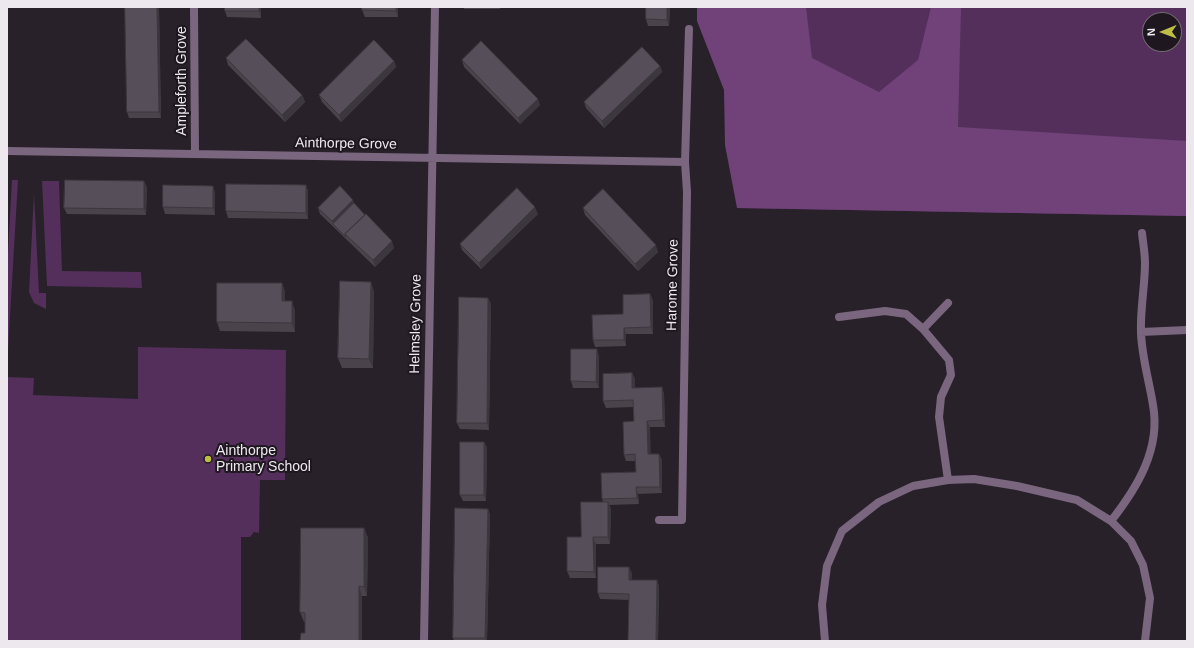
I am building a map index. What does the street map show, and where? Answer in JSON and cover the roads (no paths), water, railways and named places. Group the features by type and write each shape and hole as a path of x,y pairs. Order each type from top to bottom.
{"street":[{"name":"Ampleforth Grove","path":"194,7 195,154"},
{"name":"Helmsley Grove","path":"424,641 435,7"},
{"name":"Harome Grove","path":"659,520 682,520 687,192 685,162 689,29"},
{"name":"Ainthorpe Grove","path":"7,151 685,162"},
{"path":"1111,521 1131,496 1146,467 1155,435 1154,406 1144,363 1141,332 1141,302 1145,263 1142,233"},
{"path":"924,329 948,303"},
{"path":"839,318 885,311 906,314 924,329 949,360 951,375 941,397 939,417 948,480"},
{"path":"1141,332 1187,330"},
{"path":"825,641 822,605 826,566 842,531 879,502 913,486 948,480 974,479 1017,486 1077,500 1111,521 1131,541 1143,565 1150,598 1146,641"}],"place":[{"name":"Ainthorpe Primary School","path":"208,459"}]}
